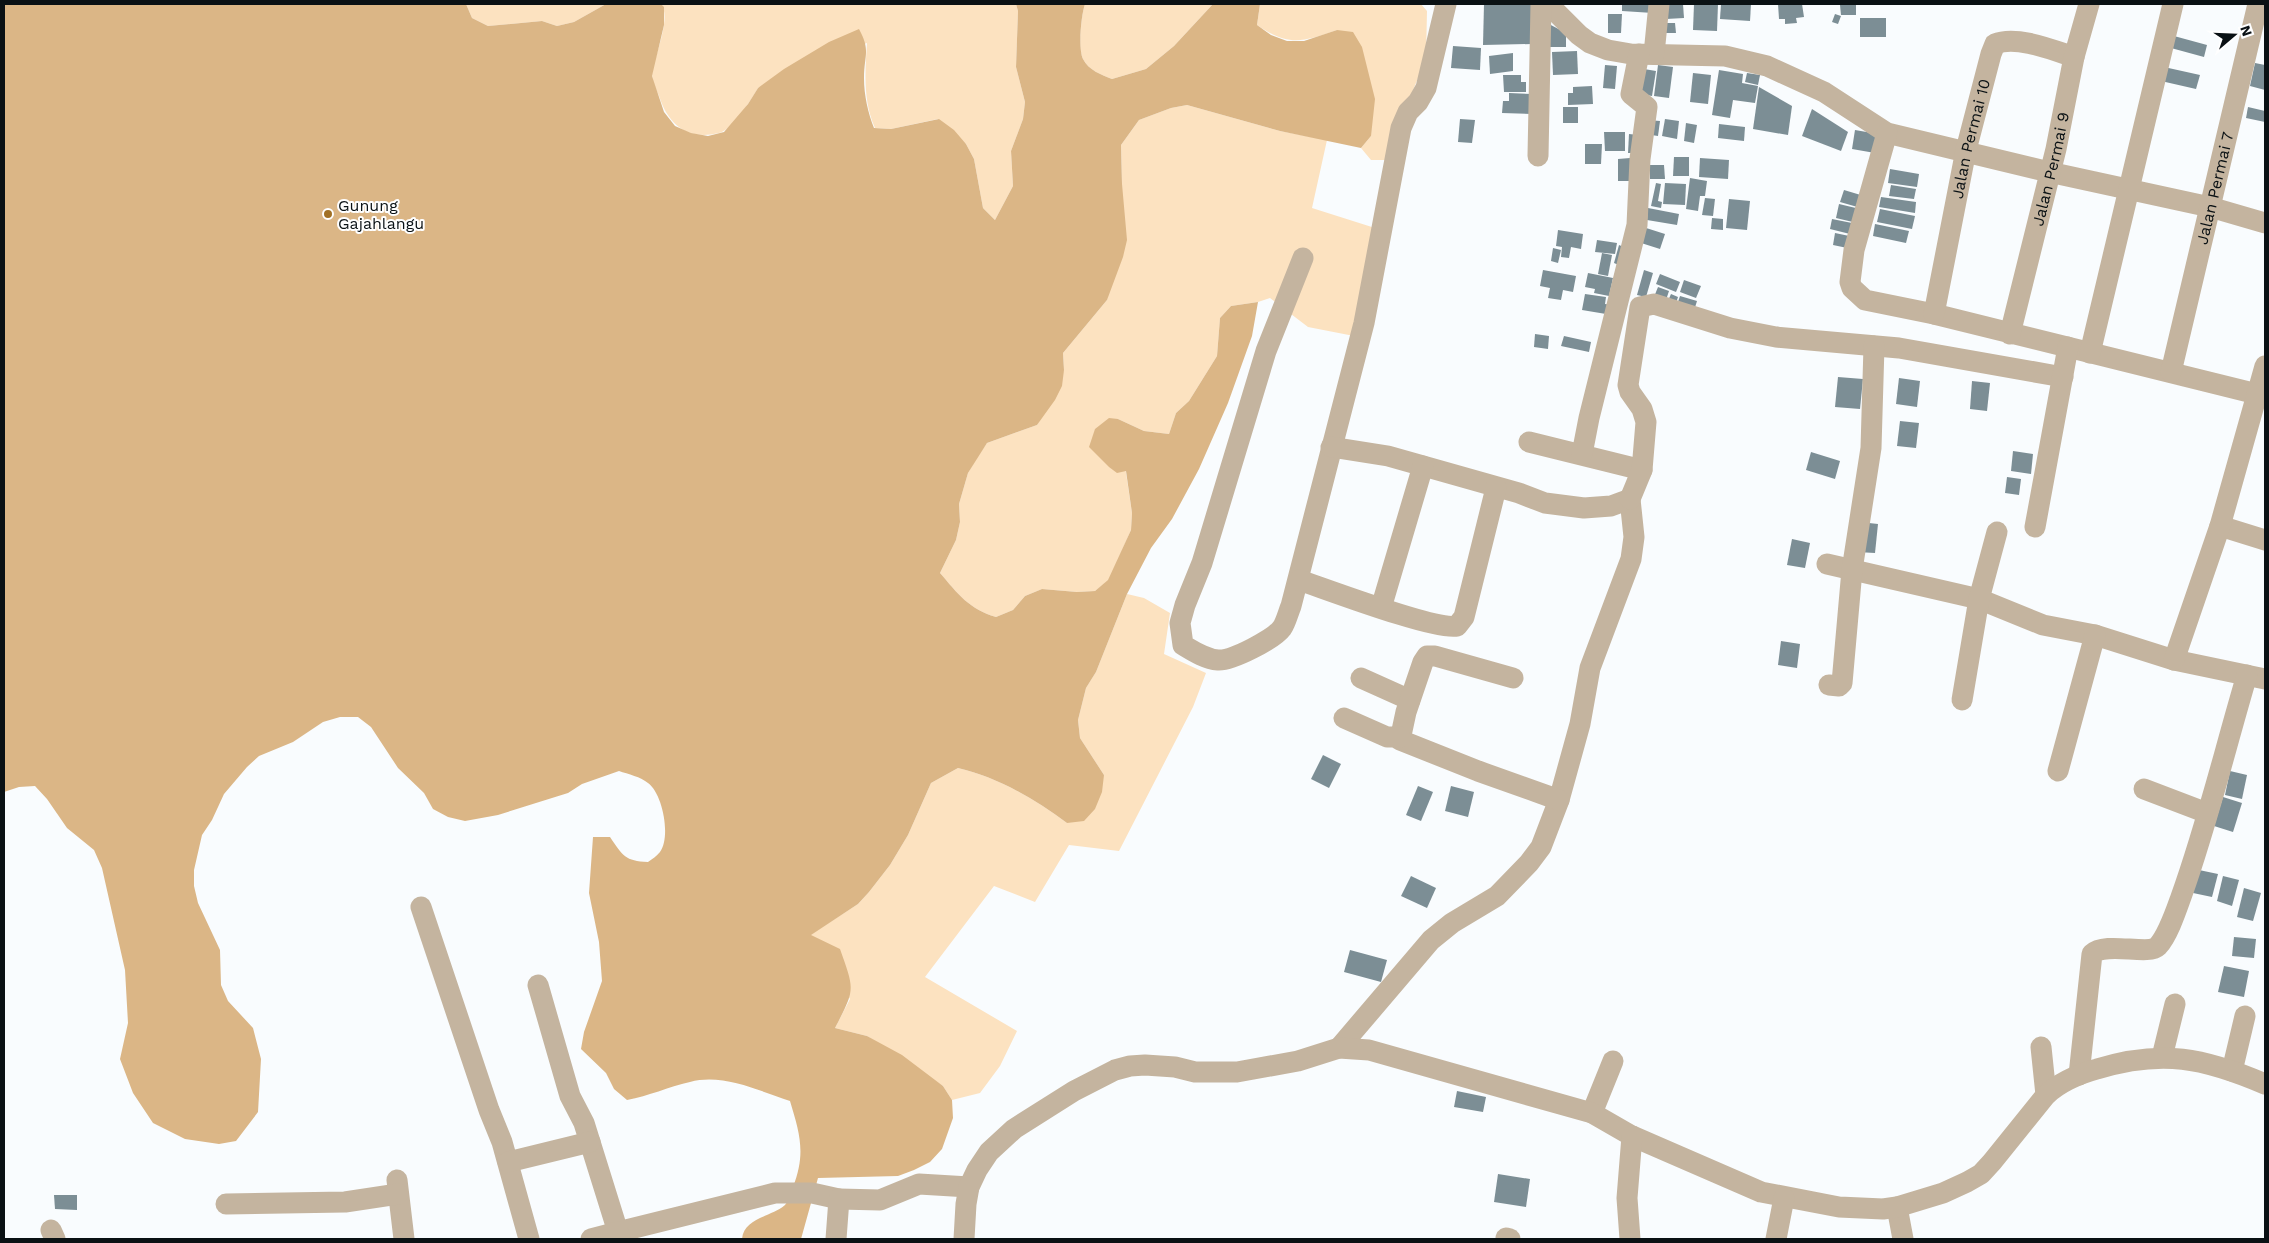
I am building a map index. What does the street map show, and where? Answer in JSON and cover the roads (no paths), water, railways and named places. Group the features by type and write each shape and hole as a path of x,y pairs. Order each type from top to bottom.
{"street":[{"path":"1303,258 1266,351 1202,563 1185,605 1180,623 1183,645 1196,653 1218,660 1226,659 1270,640 1283,628 1298,580 1364,323 1401,128 1408,112 1418,102 1426,88 1446,4"},
{"path":"1538,156 1541,4"},
{"path":"1548,4 1590,43 1608,50 1647,54 1725,56 1767,66 1824,92 1887,133 1966,150 2049,172 2210,207 2265,223"},
{"path":"1582,454 1589,418 1637,225 1640,159 1647,107 1631,94 1647,54 1659,4"},
{"name":"Jalan Permai 9","path":"2010,334 2049,172 2074,57 2089,4"},
{"path":"2090,353 2173,4"},
{"name":"Jalan Permai 7","path":"2171,372 2258,4"},
{"name":"Jalan Permai 10","path":"1934,314 1966,150 1995,44 2001,42 2028,43 2074,57"},
{"path":"1887,133 1854,250 1850,282 1852,288 1865,300 1934,314 2261,394"},
{"path":"1339,1048 1431,940 1452,923 1497,896 1529,863 1540,847 1559,800 1580,724 1590,668 1631,559 1634,537 1630,499 1642,470 1645,414 1630,392 1628,385 1640,307 1642,305 1654,304 1730,328 1776,338 1899,348 2063,377"},
{"path":"1829,685 1838,686 1842,684 1852,570 1870,448 1874,346"},
{"path":"2035,527 2068,347"},
{"path":"2174,660 2220,526 2261,394 2265,366"},
{"path":"1529,442 1642,470"},
{"path":"1331,447 1388,456 1545,503 1584,508 1611,506 1630,499"},
{"path":"1381,608 1423,466"},
{"path":"1298,580 1381,608 1450,628 1461,622 1496,488"},
{"path":"2220,526 2265,540"},
{"path":"1962,700 1978,599 1997,532"},
{"path":"1827,564 1978,599 2043,625 2095,635 2174,660 2256,677 2207,813 2174,917 2159,945 2152,949 2102,949 2092,954 2079,1075"},
{"path":"2058,771 2095,635"},
{"path":"1513,678 1430,655 1423,662 1400,737 1404,744 1559,800"},
{"path":"1361,678 1410,700"},
{"path":"1344,718 1387,737 1400,737"},
{"path":"2144,789 2207,813"},
{"path":"422,907 488,1110 502,1142 529,1239"},
{"path":"538,985 570,1096 584,1123 619,1235"},
{"path":"2162,1057 2175,1004"},
{"path":"2232,1071 2245,1016"},
{"path":"2040,1046 2046,1094"},
{"path":"964,1239 969,1187 989,1152 1009,1133 1074,1092 1116,1070 1130,1066 1175,1067 1195,1072 1237,1072 1298,1060 1339,1048 1355,1048 1392,1056 1592,1113 1632,1136 1761,1192 1784,1198 1839,1207 1884,1209 1897,1208 1943,1193 1981,1174 1998,1156 2046,1094 2053,1088 2079,1075 2122,1061 2162,1057 2190,1060 2232,1071 2265,1084"},
{"path":"1592,1113 1613,1061"},
{"path":"1630,1239 1627,1198 1632,1136"},
{"path":"508,1162 590,1142"},
{"path":"591,1239 619,1235 775,1194 812,1194 839,1199 880,1200 920,1184 969,1187"},
{"path":"226,1204 344,1202 398,1187 404,1239"},
{"path":"1776,1239 1784,1198"},
{"path":"836,1239 839,1199"},
{"path":"1897,1208 1904,1239"}],"place":[{"name":"Gunung Gajahlangu","path":"328,214"}]}
